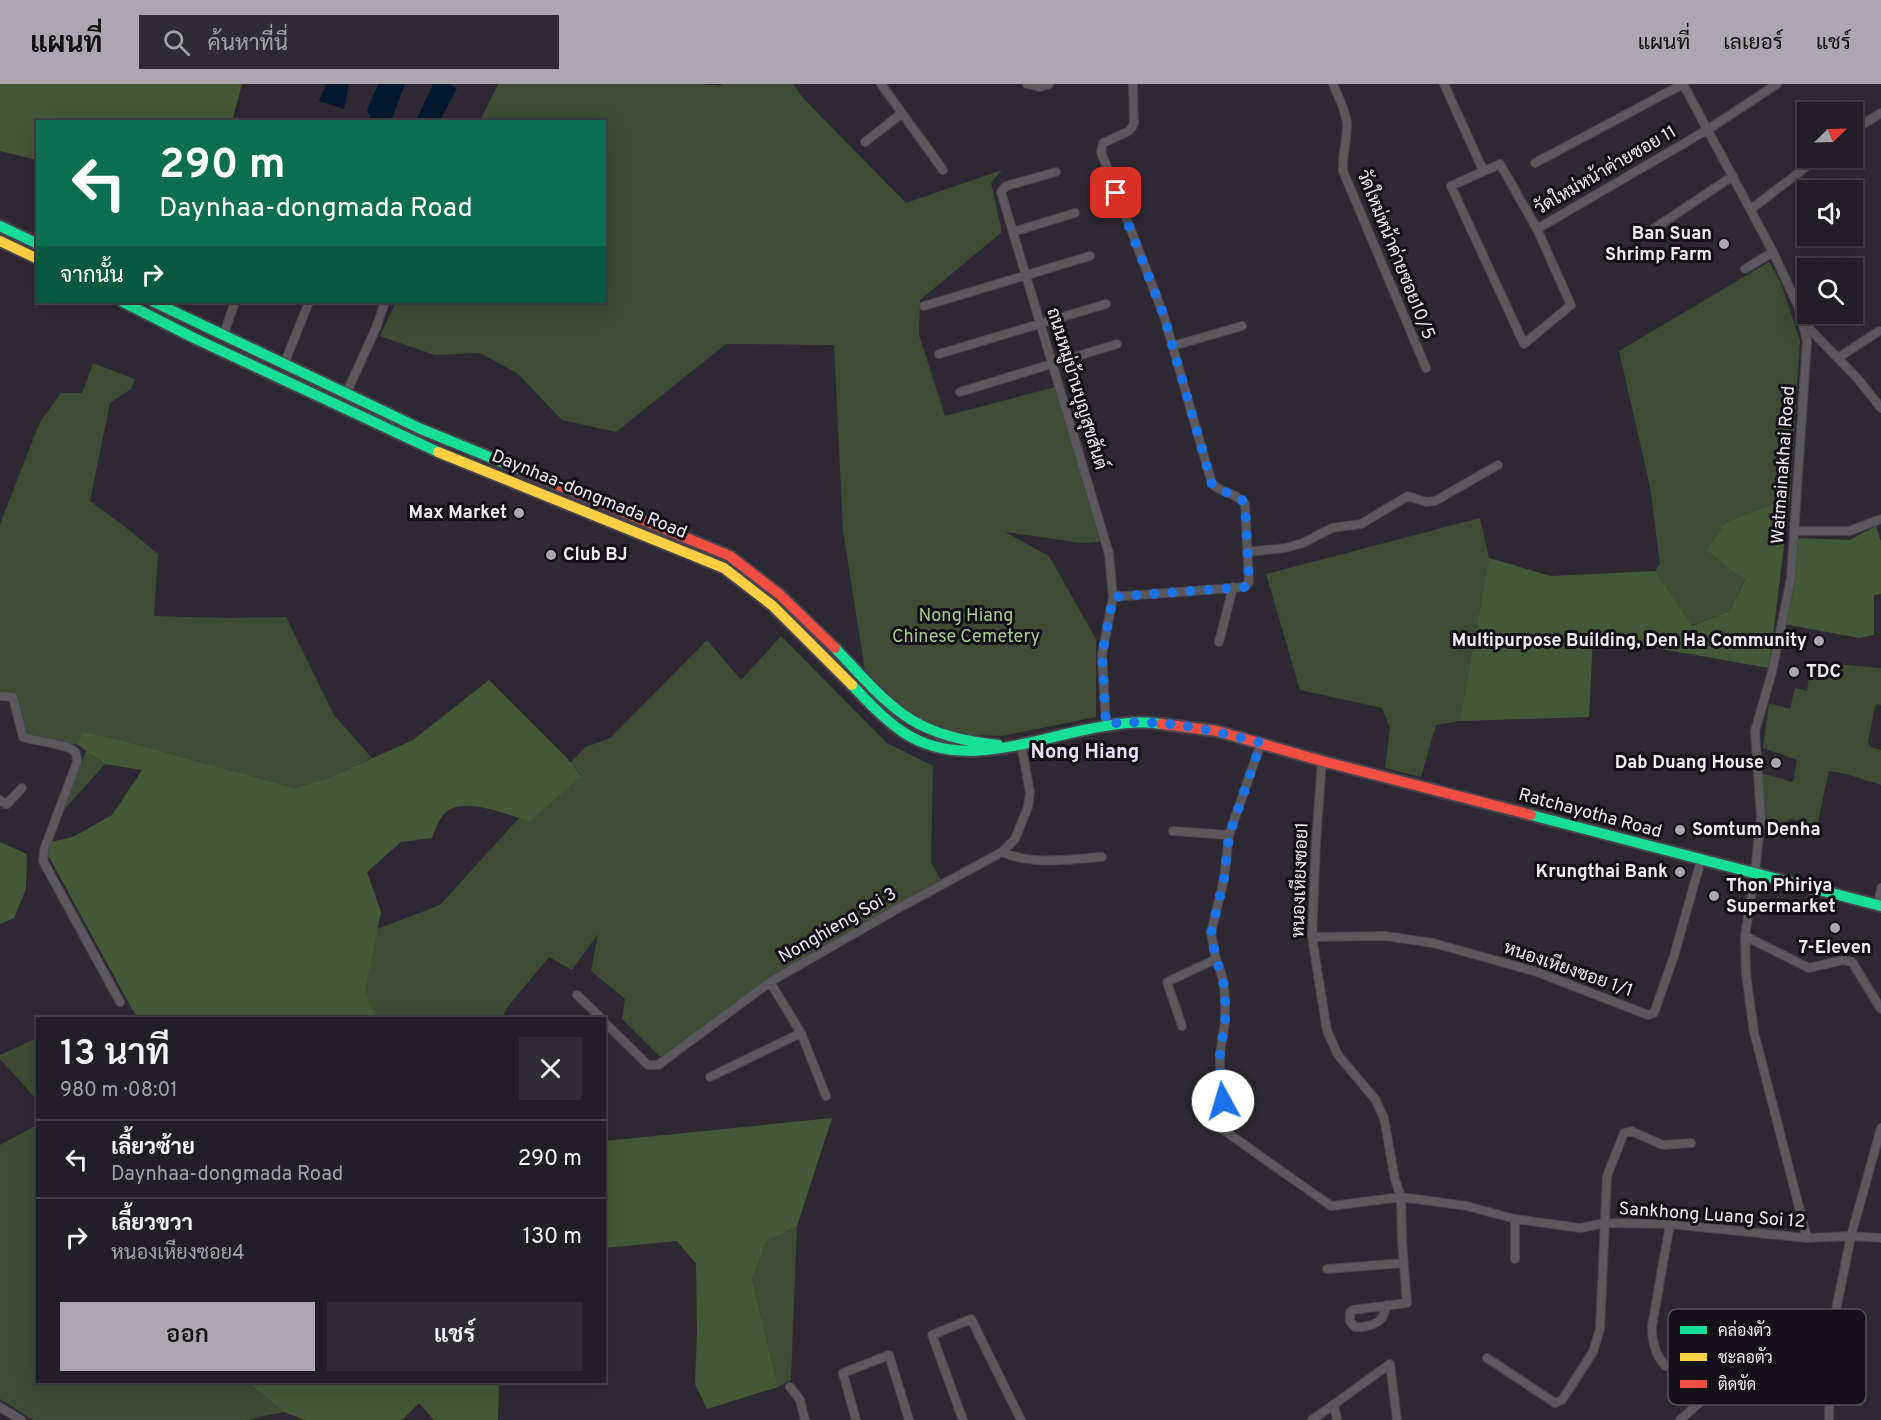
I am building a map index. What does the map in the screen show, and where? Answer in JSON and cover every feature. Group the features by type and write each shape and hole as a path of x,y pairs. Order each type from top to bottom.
{"main road":[{"path":"0,226 36,243"},
{"path":"0,241 36,258"},
{"name":"Daynhaa-dongmada Road","path":"125,303 415,442 724,568 747,583 779,610 885,718 923,743 964,753 984,751 1106,724 1149,722 1217,731 1292,752"},
{"name":"Daynhaa-dongmada Road","path":"156,303 421,429 730,556 755,572 788,601 893,707 907,718 950,739 1007,746"},
{"path":"291,384 296,370"},
{"path":"885,718 893,707"},
{"name":"Ratchayotha Road","path":"1292,752 1880,906"}],"street":[{"path":"881,84 943,170"},
{"path":"1027,84 1041,87 1048,84"},
{"path":"1113,597 1245,587 1249,582 1245,504 1240,497 1219,490 1212,484 1164,316 1101,152 1103,143 1129,131 1134,124 1133,84"},
{"name":"วัดใหม่หน้าค่ายซอย10/5","path":"1333,84 1347,121 1342,155 1343,171 1426,368"},
{"path":"1444,84 1483,170 1451,186 1524,345 1571,305 1537,229"},
{"path":"1535,163 1683,84"},
{"name":"Watmainakhai Road","path":"1683,84 1751,209 1797,304"},
{"name":"วัดใหม่หน้าค่ายซอย 11","path":"1483,170 1500,164 1537,229 1707,130 1764,87 1777,84"},
{"path":"1863,124 1881,113"},
{"path":"865,142 901,114"},
{"path":"1751,209 1805,168"},
{"name":"ถนนหมู่บ้านบุญสุขสันต์","path":"1056,172 1006,186 1001,192 1109,554 1113,597 1102,655 1106,724"},
{"path":"1652,230 1733,176"},
{"path":"1013,232 1074,213"},
{"path":"1745,269 1773,252"},
{"path":"924,306 1090,256"},
{"path":"223,336 235,303"},
{"path":"284,364 309,303"},
{"path":"346,394 386,303"},
{"path":"939,354 1106,304"},
{"name":"Watmainakhai Road","path":"1804,324 1807,341 1791,578 1773,672 1755,730 1761,817 1745,936 1746,974 1754,1032 1808,1238"},
{"path":"1805,324 1839,357 1881,408"},
{"path":"1173,346 1242,326"},
{"path":"1839,357 1879,331"},
{"path":"960,392 1118,344"},
{"path":"1247,552 1285,548 1303,543 1332,528 1361,524 1401,498 1408,496 1426,502 1435,501 1498,465"},
{"path":"1794,531 1849,531 1881,519"},
{"path":"1219,642 1233,587"},
{"path":"0,696 14,697 23,737 62,746 74,751 76,755 77,762 44,850 44,861 120,1002"},
{"name":"Nonghieng Soi 3","path":"606,1024 648,1065 658,1065 770,982 1002,852 1015,839 1028,807 1030,794 1021,743"},
{"path":"1182,1026 1167,982 1216,959 1211,933 1224,879 1229,836 1261,743"},
{"name":"หนองเหียงซอย1","path":"1322,761 1312,937 1327,1031 1338,1055 1375,1100 1384,1118 1395,1180 1401,1197 1407,1303 1387,1305"},
{"path":"0,800 7,804 22,788"},
{"path":"1173,831 1229,836"},
{"path":"1002,852 1017,859 1035,861 1102,857"},
{"name":"หนองเหียงซอย 1/1","path":"1312,937 1384,936 1433,943 1537,972 1648,1015 1654,1013 1667,975 1701,860"},
{"path":"1880,906 1881,888"},
{"path":"1745,936 1809,968 1843,960 1852,962 1881,1009"},
{"name":"Sankhong Luang Soi 12","path":"1216,959 1223,979 1225,1022 1220,1054 1223,1101 1215,1124 1331,1206 1401,1197 1467,1206 1515,1219 1580,1228 1605,1223 1670,1224 1808,1238 1851,1236 1881,1238"},
{"path":"770,982 801,1033 826,1096"},
{"path":"577,995 600,1017"},
{"path":"710,1077 801,1033"},
{"path":"1836,1309 1851,1236 1881,1128"},
{"path":"1487,1358 1555,1403 1562,1400 1593,1352 1600,1329 1607,1176 1624,1133 1631,1131 1663,1144 1691,1143"},
{"path":"1515,1219 1515,1259"},
{"path":"1665,1366 1657,1356 1652,1341 1652,1326 1670,1224"},
{"path":"1327,1269 1404,1263"},
{"path":"1387,1305 1382,1320 1361,1328 1350,1321 1350,1312 1353,1310 1387,1305"},
{"path":"963,1420 932,1335 971,1319 1022,1420"},
{"path":"856,1420 843,1373 889,1355 909,1420"},
{"path":"1312,1420 1390,1364 1397,1420"},
{"path":"790,1387 800,1400 805,1420"},
{"path":"1334,1404 1337,1420"},
{"path":"1680,1420 1697,1405"},
{"path":"1829,1405 1829,1420"},
{"path":"0,1407 21,1420"}],"green space":[{"path":"0,84 242,84 232,120 36,120 36,160 0,151"},
{"name":"Nong Hiang Chinese Cemetery","path":"498,84 704,84 720,86 723,84 793,84 803,98 906,203 1002,170 991,183 1002,232 920,300 919,335 945,416 1059,386 1106,541 1082,543 1005,532 1049,556 1096,639 1096,717 1002,736 968,735 938,727 903,710 865,671 843,531 834,345 726,344 616,432 562,420 517,373 480,353 435,355 380,336 396,303 606,303 606,120 480,120"},
{"path":"1769,262 1781,283 1800,341 1790,497 1726,522 1706,550 1745,579 1730,611 1691,626 1655,571 1660,564 1650,487 1619,351"},
{"path":"93,363 135,379 131,389 110,403 90,501 158,554 154,616 286,617 334,715 372,758 326,779 295,788 84,732 76,744 62,746 23,737 14,697 0,696 0,524 40,422 61,393 82,393"},
{"path":"1790,497 1769,668 1593,637 1589,717 1460,721 1489,558 1551,576 1655,571 1692,626 1730,611 1745,580 1706,550 1726,522"},
{"path":"1480,518 1489,558 1460,721 1436,725 1421,777 1385,768 1390,728 1382,708 1300,690 1266,574"},
{"path":"1876,526 1881,542 1881,594 1874,595 1874,635 1859,638 1784,624 1796,538 1850,540"},
{"path":"781,636 887,743 933,766 931,862 943,884 764,987 664,1061 622,1019 625,999 591,971 598,934 572,970 549,957 506,1009 503,1017 377,1017 365,992 377,929 440,905 519,818 530,822 581,775 570,763 586,747 610,738 707,640 741,680"},
{"path":"1811,662 1881,668 1881,705 1877,704 1875,707 1868,742 1871,747 1881,750 1881,785 1829,771 1816,831 1807,829 1807,823 1792,819 1787,821 1783,838 1765,830 1767,818 1763,812 1761,773 1793,782 1797,760 1763,748 1769,703 1790,709 1795,688 1807,691"},
{"path":"489,680 566,757 581,776 530,822 486,808 463,806 453,808 440,819 432,838 401,842 367,872 381,912 365,992 377,1017 136,1017 42,844 73,837 112,815 142,770 105,764 76,744 84,732 295,788 326,779 413,740"},
{"path":"86,751 105,764 63,811"},
{"path":"0,842 27,854 26,889 14,918 0,924"},
{"path":"36,1038 36,1099 0,1059 0,1055"},
{"path":"832,1118 797,1226 766,1242 752,1279 778,1387 707,1409 695,1384 696,1264 677,1241 606,1248 606,1141"},
{"path":"36,1126 36,1383 248,1383 284,1412 246,1420 33,1420 0,1399 0,1145"},
{"path":"797,1226 791,1380 778,1387 752,1279 766,1242"},
{"path":"248,1383 499,1383 498,1420 434,1420 419,1403 402,1420 305,1420 284,1412"}],"water":[{"path":"326,84 349,84 344,109 319,101"},
{"path":"378,84 405,84 391,120 372,120 367,110"},
{"path":"433,84 450,84 457,88 441,120 416,120"}],"traffic: fast":[{"path":"0,226 36,243"},
{"path":"125,303 194,338 438,452"},
{"path":"156,303 421,429 524,471"},
{"path":"835,648 888,703 905,716 943,734 968,741 998,745"},
{"path":"852,685 903,732 924,743 946,749 969,751 992,749 1112,725 1161,724"},
{"path":"1531,815 1881,906"}],"traffic: slow":[{"path":"0,241 36,258"},
{"path":"438,452 724,568 773,606 852,685"}],"traffic: jam":[{"path":"524,471 730,556 779,594 835,648"},
{"path":"1161,724 1217,731 1322,761 1531,815"}],"place":[{"name":"Ban Suan Shrimp Farm","path":"1724,244"},
{"name":"Max Market","path":"519,513"},
{"name":"Club BJ","path":"551,555"},
{"name":"Multipurpose Building, Den Ha Community","path":"1819,641"},
{"name":"TDC","path":"1794,672"},
{"name":"Dab Duang House","path":"1776,763"},
{"name":"Somtum Denha","path":"1680,830"},
{"name":"Krungthai Bank","path":"1680,872"},
{"name":"Thon Phiriya Supermarket","path":"1714,896"},
{"name":"7-Eleven","path":"1835,928"}],"district":[{"name":"Nong Hiang","path":"1085,753"}],"route":[{"path":"1116,193 1164,316 1212,484 1219,490 1240,497 1245,504 1249,582 1245,587 1113,597 1102,655 1106,724 1149,722 1177,724 1217,731 1261,743 1229,836 1224,879 1211,933 1223,979 1225,998 1225,1022 1220,1054 1223,1101"}]}
